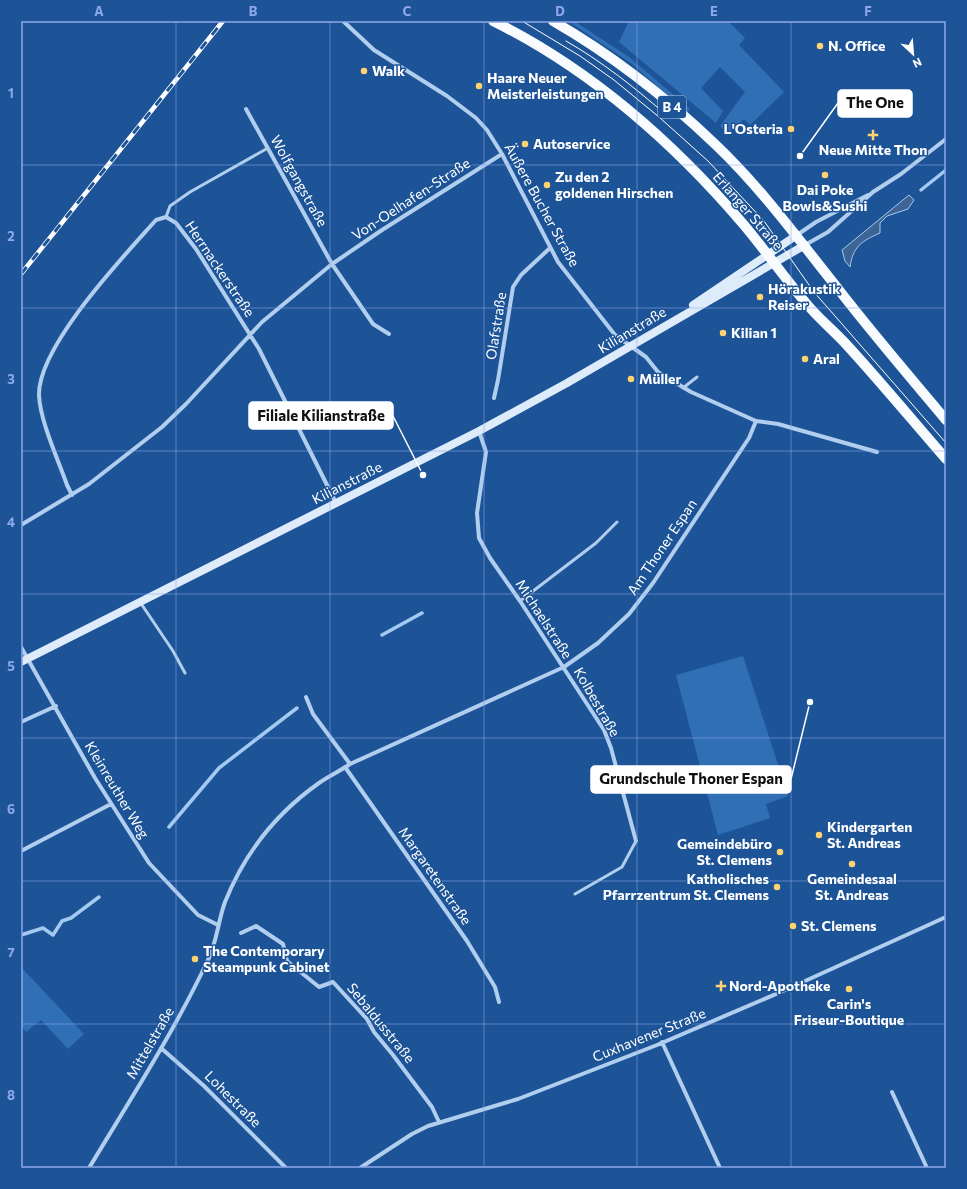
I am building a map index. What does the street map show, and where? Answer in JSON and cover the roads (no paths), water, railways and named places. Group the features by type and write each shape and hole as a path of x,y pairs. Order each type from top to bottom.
{"main road":[{"name":"Erlanger Straße","path":"493,21 564,62 624,106 698,176 740,221 805,302 849,348 946,458"},
{"name":"Erlanger Straße","path":"553,21 598,48 703,132 774,207 847,301 946,420"},
{"name":"Kilianstraße","path":"679,317 703,297 796,235"},
{"name":"Kilianstraße","path":"24,660 479,431 631,346 805,245"}],"street":[{"name":"Äußere Bucher Straße","path":"343,21 374,50 445,95 476,118 487,130 502,154 550,248 574,284 615,334 646,357 658,372 683,388 733,412 756,421 778,424 878,452"},
{"name":"Wolfgangstraße","path":"246,109 332,264"},
{"path":"796,235 816,222 873,192 901,174 946,139"},
{"name":"Von-Oelhafen-Straße","path":"21,525 89,484 162,427 251,336 262,322 332,264 382,230 502,154"},
{"path":"805,245 828,232 873,192"},
{"name":"Herrnackerstraße","path":"72,495 67,485 41,410 39,383 43,370 52,352 79,312 111,270 156,220 166,217 176,223 196,249 251,336 336,504"},
{"name":"Olafstraße","path":"494,398 512,287 521,274 550,248"},
{"path":"332,264 373,324 389,334"},
{"name":"Am Thoner Espan","path":"564,667 612,630 636,605 653,583 749,438 756,421"},
{"name":"Michaelstraße","path":"218,925 237,874 254,845 295,802 319,783 350,764 564,667 490,558 480,538 477,513 486,452 479,431"},
{"name":"Kleinreuther Weg","path":"21,647 24,660 56,706 111,804 149,863 198,915 218,925"},
{"name":"Kolbestraße","path":"564,667 604,730 611,748 636,841"},
{"path":"306,697 313,714 350,764"},
{"path":"21,722 56,706"},
{"name":"Margaretenstraße","path":"345,767 467,941 495,987 499,1002"},
{"path":"21,851 111,804"},
{"name":"Cuxhavener Straße","path":"360,1168 412,1134 439,1122 518,1098 662,1042 783,991 946,917"},
{"name":"Mittelstraße","path":"89,1168 161,1048 209,959 215,943 218,925"},
{"name":"Sebaldusstraße","path":"241,933 256,926 283,944 287,961 319,988 333,982 367,1019 374,1032 432,1107 439,1122"},
{"path":"662,1042 720,1168"},
{"name":"Lohestraße","path":"161,1048 204,1086 286,1168"},
{"path":"892,1092 927,1168"}],"lane":[{"path":"166,217 170,206 190,192 268,148"},
{"path":"683,388 697,377"},
{"path":"520,601 596,543 617,522"},
{"path":"140,602 173,651 185,673"},
{"path":"575,894 622,867 636,841"}],"waterway":[{"path":"921,190 946,170"},
{"path":"382,635 422,613"},
{"path":"169,827 219,768 297,708"},
{"path":"21,935 43,928 53,935 62,921 71,918 99,897"}],"tram line":[{"path":"522,21 580,56 614,80 659,117 708,161 764,221 814,292 946,443"},
{"path":"566,41 617,75 664,113"}],"railway":[{"path":"21,274 223,21"}],"place":[{"name":"N. Office","path":"820,46"},
{"name":"Walk","path":"364,71"},
{"name":"Haare Neuer Meisterleistungen","path":"479,86"},
{"name":"L'Osteria","path":"791,129"},
{"name":"Neue Mitte Thon","path":"873,135"},
{"name":"Autoservice","path":"525,144"},
{"name":"The One","path":"800,156"},
{"name":"Dai Poke Bowls&Sushi","path":"825,175"},
{"name":"Zu den 2 goldenen Hirschen","path":"547,185"},
{"name":"Hörakustik Reiser","path":"760,297"},
{"name":"Kilian 1","path":"723,333"},
{"name":"Aral","path":"805,359"},
{"name":"Müller","path":"631,379"},
{"name":"Filiale Kilianstraße","path":"423,475"},
{"name":"Grundschule Thoner Espan","path":"810,702"},
{"name":"Kindergarten St. Andreas","path":"819,835"},
{"name":"Gemeindebüro St. Clemens","path":"780,852"},
{"name":"Gemeindesaal St. Andreas","path":"852,864"},
{"name":"Katholisches Pfarrzentrum St. Clemens","path":"777,887"},
{"name":"St. Clemens","path":"793,926"},
{"name":"The Contemporary Steampunk Cabinet","path":"195,959"},
{"name":"Nord-Apotheke","path":"721,986"},
{"name":"Carin's Friseur-Boutique","path":"849,989"}]}
